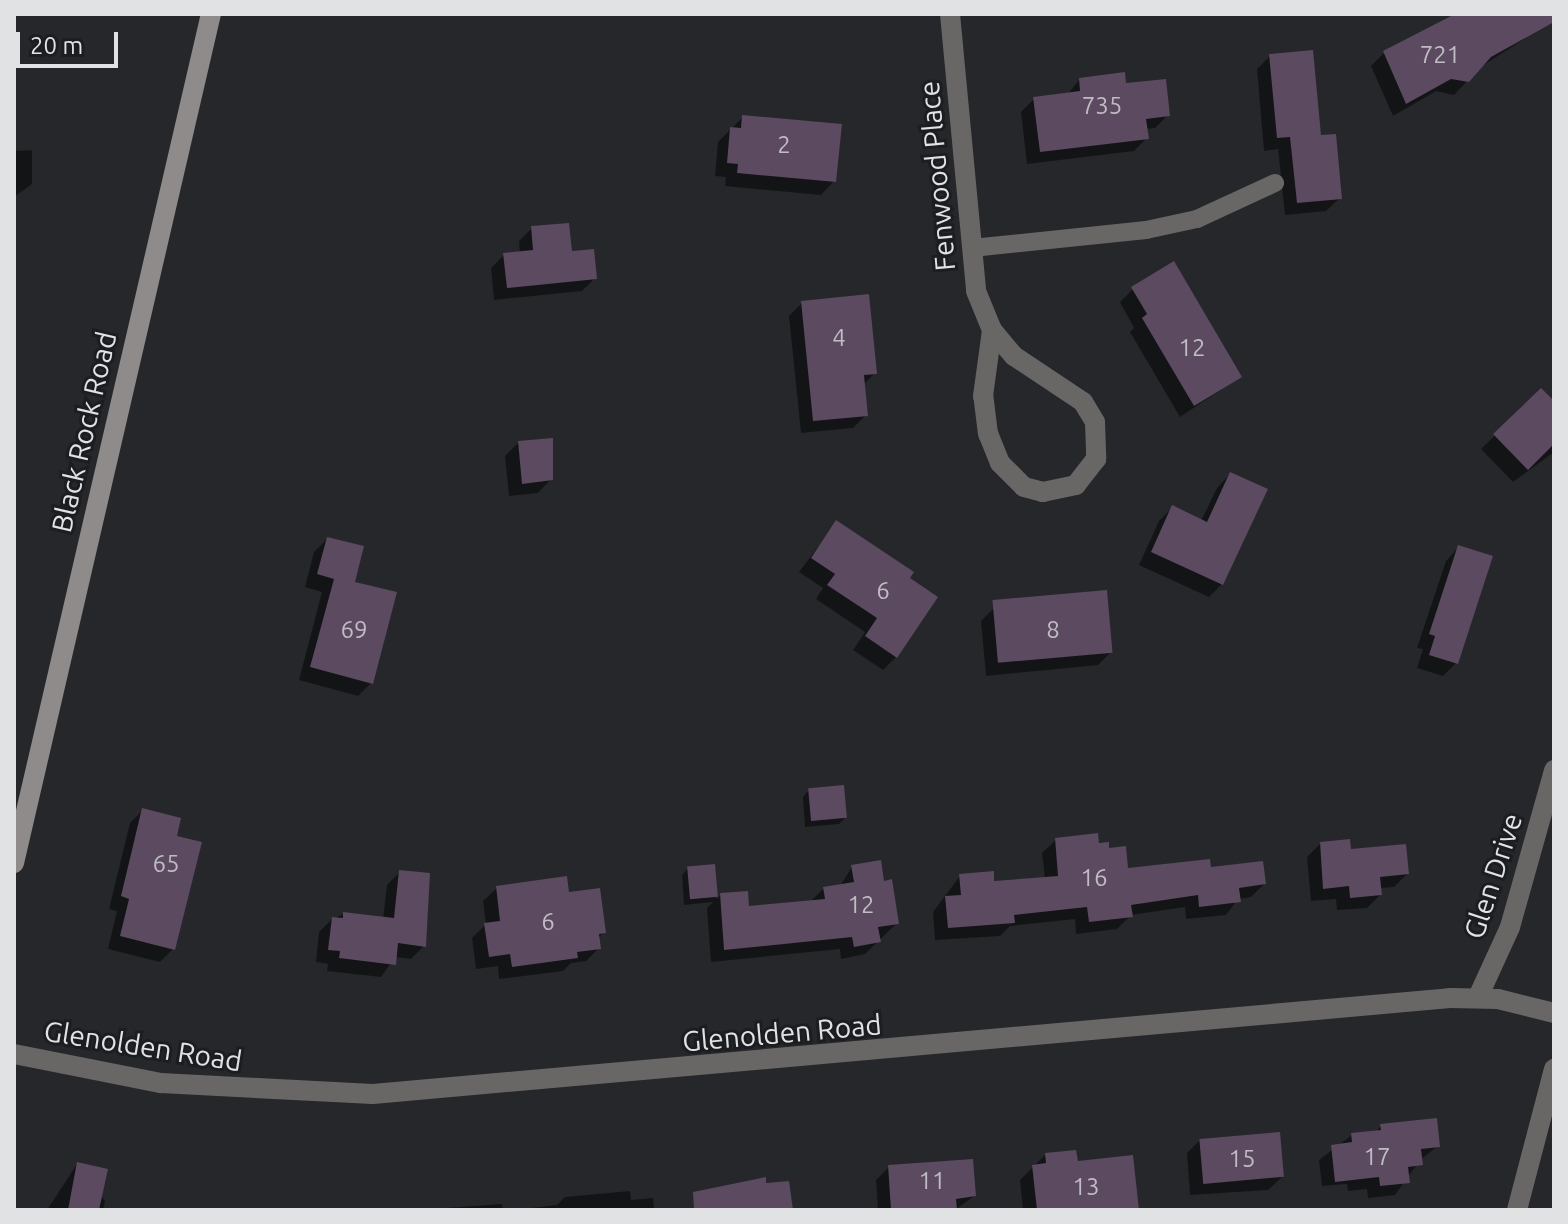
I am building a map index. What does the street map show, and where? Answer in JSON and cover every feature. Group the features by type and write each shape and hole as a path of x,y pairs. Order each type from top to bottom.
{"street":[{"name":"Black Rock Road","path":"14,863 211,14"},
{"name":"Fenwood Place","path":"950,14 976,291 992,330 1014,356 1083,402 1095,422 1096,459 1076,485 1062,492 1024,487 1000,463 988,434 983,396 992,330"},
{"name":"Glen Drive","path":"1478,997 1510,927 1554,770"},
{"name":"Glenolden Road","path":"14,1054 161,1083 373,1094 1478,997 1554,1013"},
{"path":"1517,1210 1554,1069"}],"lane":[{"path":"972,248 1146,230 1197,219 1275,183"}],"building":[{"path":"1455,14 1554,14 1554,22 1491,57 1469,82 1451,79 1406,104 1383,51"},
{"path":"1313,50 1321,135 1336,134 1342,199 1297,203 1290,137 1277,138 1269,54"},
{"path":"1125,72 1126,83 1166,79 1170,116 1146,119 1149,139 1040,152 1033,97 1080,91 1079,78"},
{"path":"742,115 842,124 836,182 737,173 738,164 727,163 730,127 741,128"},
{"path":"569,223 572,251 594,249 597,279 507,288 503,253 533,250 531,226"},
{"path":"1174,261 1242,377 1194,406 1142,318 1147,314 1131,287"},
{"path":"869,294 877,374 864,375 868,416 813,421 801,301"},
{"path":"1541,388 1554,401 1554,444 1528,470 1493,434"},
{"path":"553,438 553,480 522,484 518,441"},
{"path":"1230,472 1268,489 1223,585 1151,552 1172,505 1207,522"},
{"path":"836,520 914,572 910,578 938,597 897,658 865,636 877,618 827,585 835,574 811,558"},
{"path":"327,537 364,546 355,582 397,592 373,684 310,667 334,579 317,574"},
{"path":"1458,545 1493,556 1458,664 1429,655 1435,636 1429,634"},
{"path":"1107,590 1112,653 998,663 992,600"},
{"path":"844,785 847,818 811,821 808,788"},
{"path":"142,808 181,818 177,836 202,842 175,950 120,936 129,899 121,896"},
{"path":"1098,833 1099,843 1109,842 1109,848 1126,846 1128,868 1210,859 1211,867 1263,861 1266,884 1239,888 1241,902 1199,907 1198,895 1131,905 1133,917 1089,922 1087,907 1014,915 1015,923 948,928 945,896 961,895 959,874 994,871 994,881 1058,876 1055,838"},
{"path":"1350,839 1351,849 1406,844 1409,874 1380,877 1382,895 1350,898 1349,886 1323,889 1320,842"},
{"path":"881,860 884,881 892,879 899,924 878,927 881,942 854,947 852,937 724,950 720,893 748,891 749,906 825,899 823,887 854,882 851,865"},
{"path":"715,864 718,897 690,899 687,866"},
{"path":"399,870 430,873 426,947 398,943 396,965 339,958 340,951 328,950 332,917 343,918 343,912 394,918"},
{"path":"567,876 569,892 600,888 606,933 599,934 601,949 577,952 578,958 512,967 510,954 489,957 484,923 500,921 496,886"},
{"path":"1437,1118 1440,1147 1421,1149 1423,1165 1408,1167 1410,1183 1380,1186 1379,1177 1335,1182 1331,1145 1352,1142 1351,1133 1381,1130 1380,1124"},
{"path":"1280,1132 1284,1177 1203,1184 1199,1139"},
{"path":"1076,1150 1078,1161 1133,1155 1139,1210 1037,1210 1032,1165 1046,1163 1045,1153"},
{"path":"973,1159 976,1196 956,1199 957,1210 891,1210 888,1165"},
{"path":"77,1162 108,1169 99,1210 68,1210"},
{"path":"766,1177 766,1183 789,1181 793,1210 694,1210 693,1192"}]}
